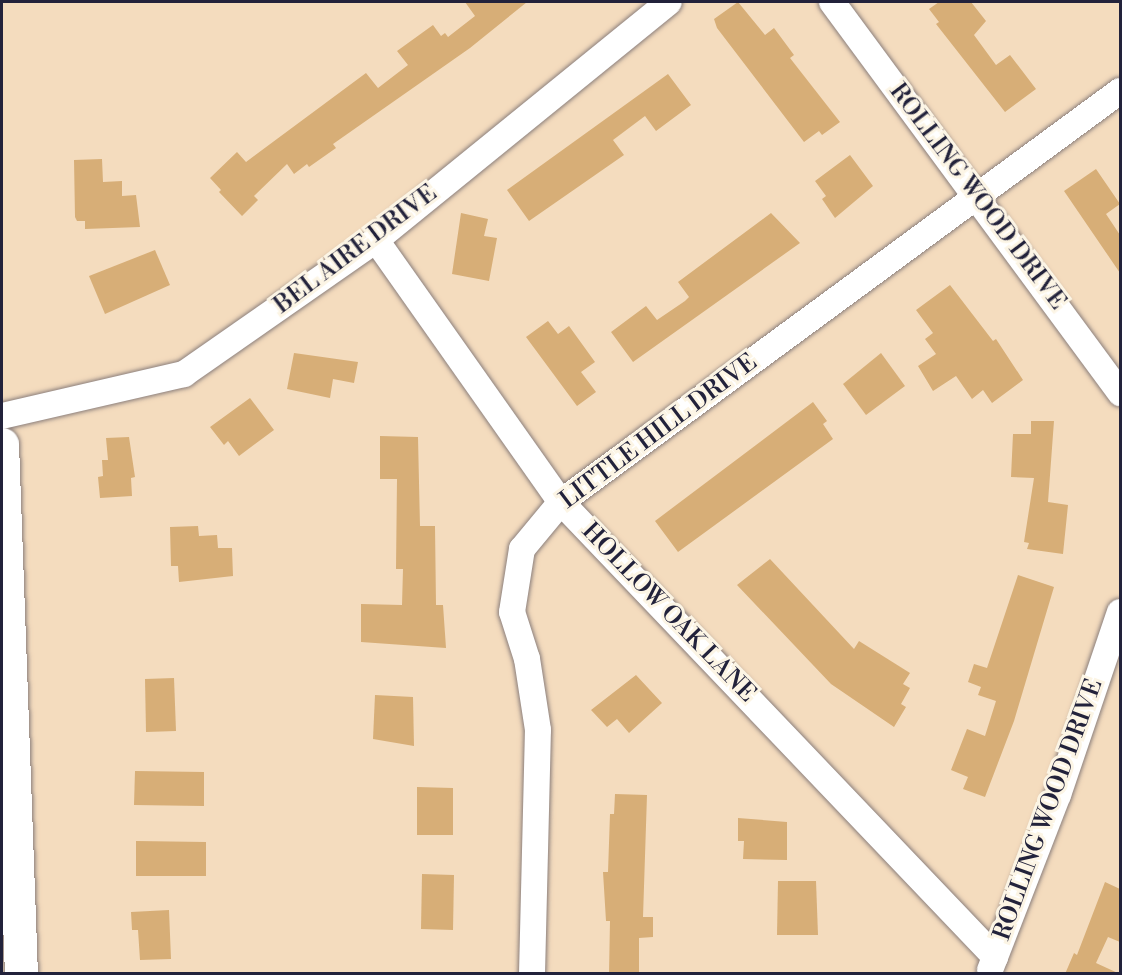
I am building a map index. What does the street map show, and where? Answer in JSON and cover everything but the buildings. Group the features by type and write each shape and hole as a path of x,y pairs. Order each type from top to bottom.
{"main road":[{"path":"2,444 5,622 21,974"}],"street":[{"name":"BEL AIRE DRIVE","path":"2,416 184,374 376,240 669,2"},
{"name":"ROLLING WOOD DRIVE","path":"832,2 1120,393"},
{"name":"LITTLE HILL DRIVE","path":"532,974 538,730 527,658 512,612 522,549 561,502 1120,91"},
{"name":"HOLLOW OAK LANE","path":"376,240 561,502 992,965"},
{"name":"ROLLING WOOD DRIVE","path":"992,965 1058,795 1120,612"}]}
